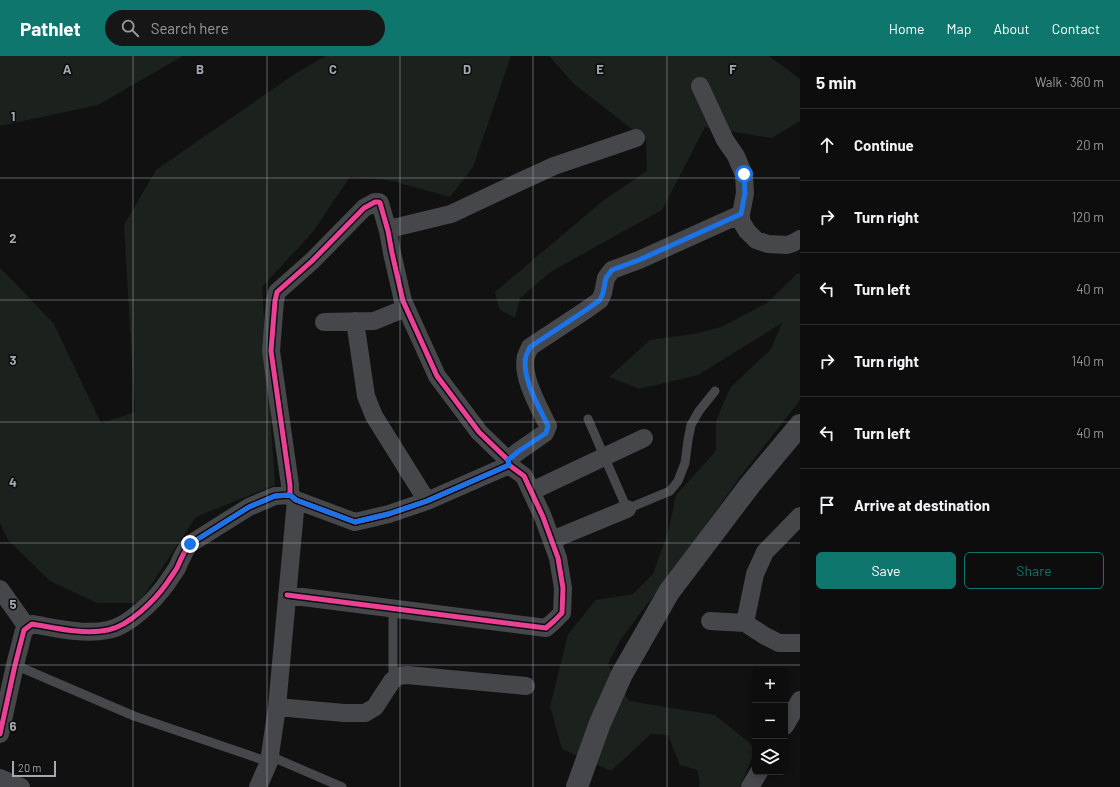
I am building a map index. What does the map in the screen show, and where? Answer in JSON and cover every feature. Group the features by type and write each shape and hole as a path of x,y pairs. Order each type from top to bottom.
{"street":[{"path":"700,86 725,140 736,156 744,174 745,193 741,221 746,231 756,240 768,244 787,245 800,239"},
{"path":"388,231 393,228 451,214 554,166 636,138"},
{"path":"258,787 270,759 277,707 287,595 293,498 271,351 275,301 277,292 312,261 364,208 375,202 380,203 388,231 403,301 437,376 479,432 508,463 524,476 532,491 558,558 563,588 562,614 546,628 287,595"},
{"path":"0,733 15,665 24,630 27,627 32,624 92,632 109,630 119,626 134,617 146,607 166,585 176,569 184,551 190,544 249,507 275,496 293,498 355,522 388,514 427,501 508,463 519,451 546,433 548,426 534,397 526,375 526,357 530,347 600,300 606,278 612,270 639,260 741,214"},
{"path":"324,322 374,321 406,308"},
{"path":"355,321 366,396 374,416 427,501"},
{"path":"577,787 600,723 622,674 669,592 750,485 800,425"},
{"path":"532,491 644,438"},
{"path":"552,540 627,509"},
{"path":"745,623 756,574 765,552 800,516"},
{"path":"0,589 27,627"},
{"path":"710,621 745,623 778,643 800,643"},
{"path":"277,707 344,713 365,713 375,707 394,679 398,676 407,675 526,686"},
{"path":"788,721 800,700"},
{"path":"750,787 756,775"},
{"path":"0,778 21,787"}],"lane":[{"path":"588,419 627,509 670,491 678,480 685,463 691,425 699,411 715,391"},
{"path":"393,608 394,679"},
{"path":"15,665 134,716 270,759 342,787"}],"shaded area":[{"path":"0,56 183,56 98,105 0,126"},
{"path":"326,56 511,56 473,167 450,197 396,182 350,177 312,233 262,287 275,485 196,517 139,603 97,603 50,581 8,540 0,523 0,268 54,324 101,423 135,412 124,225 156,170 296,73"},
{"path":"549,56 769,56 800,79 800,121 772,138 705,127 662,210 552,271 520,298 515,318 499,309 495,292 604,200 647,171 646,140 574,84"},
{"path":"800,273 800,400 740,477 691,546 621,639 608,664 629,701 715,715 751,744 752,758 740,787 699,787 700,782 697,770 680,765 668,735 651,734 611,771 562,749 550,706 568,634 596,600 633,594 653,574 669,529 676,495 716,451 716,421 730,388 771,349 782,323 698,375 639,389 609,377 650,340 699,333 721,327 767,303 797,274"}],"cycle path":[{"path":"287,595 546,628 562,613 563,588 558,558 543,517 524,476 509,465 508,460 479,432 437,376 403,301 388,231 379,202 375,202 364,208 312,261 277,292 271,351 290,485 290,495"},
{"path":"0,734 24,630 32,624 89,632 116,628 133,618 162,590 177,568 184,552 190,544 249,507 275,496 290,495 296,500 355,522 389,514 427,501 509,465"}],"route":[{"path":"190,544 249,507 275,496 290,495 296,500 355,522 388,514 427,501 509,465 508,460 546,433 548,426 534,397 526,375 526,357 530,347 600,300 606,278 612,270 639,260 741,214 745,193 744,174"}]}
